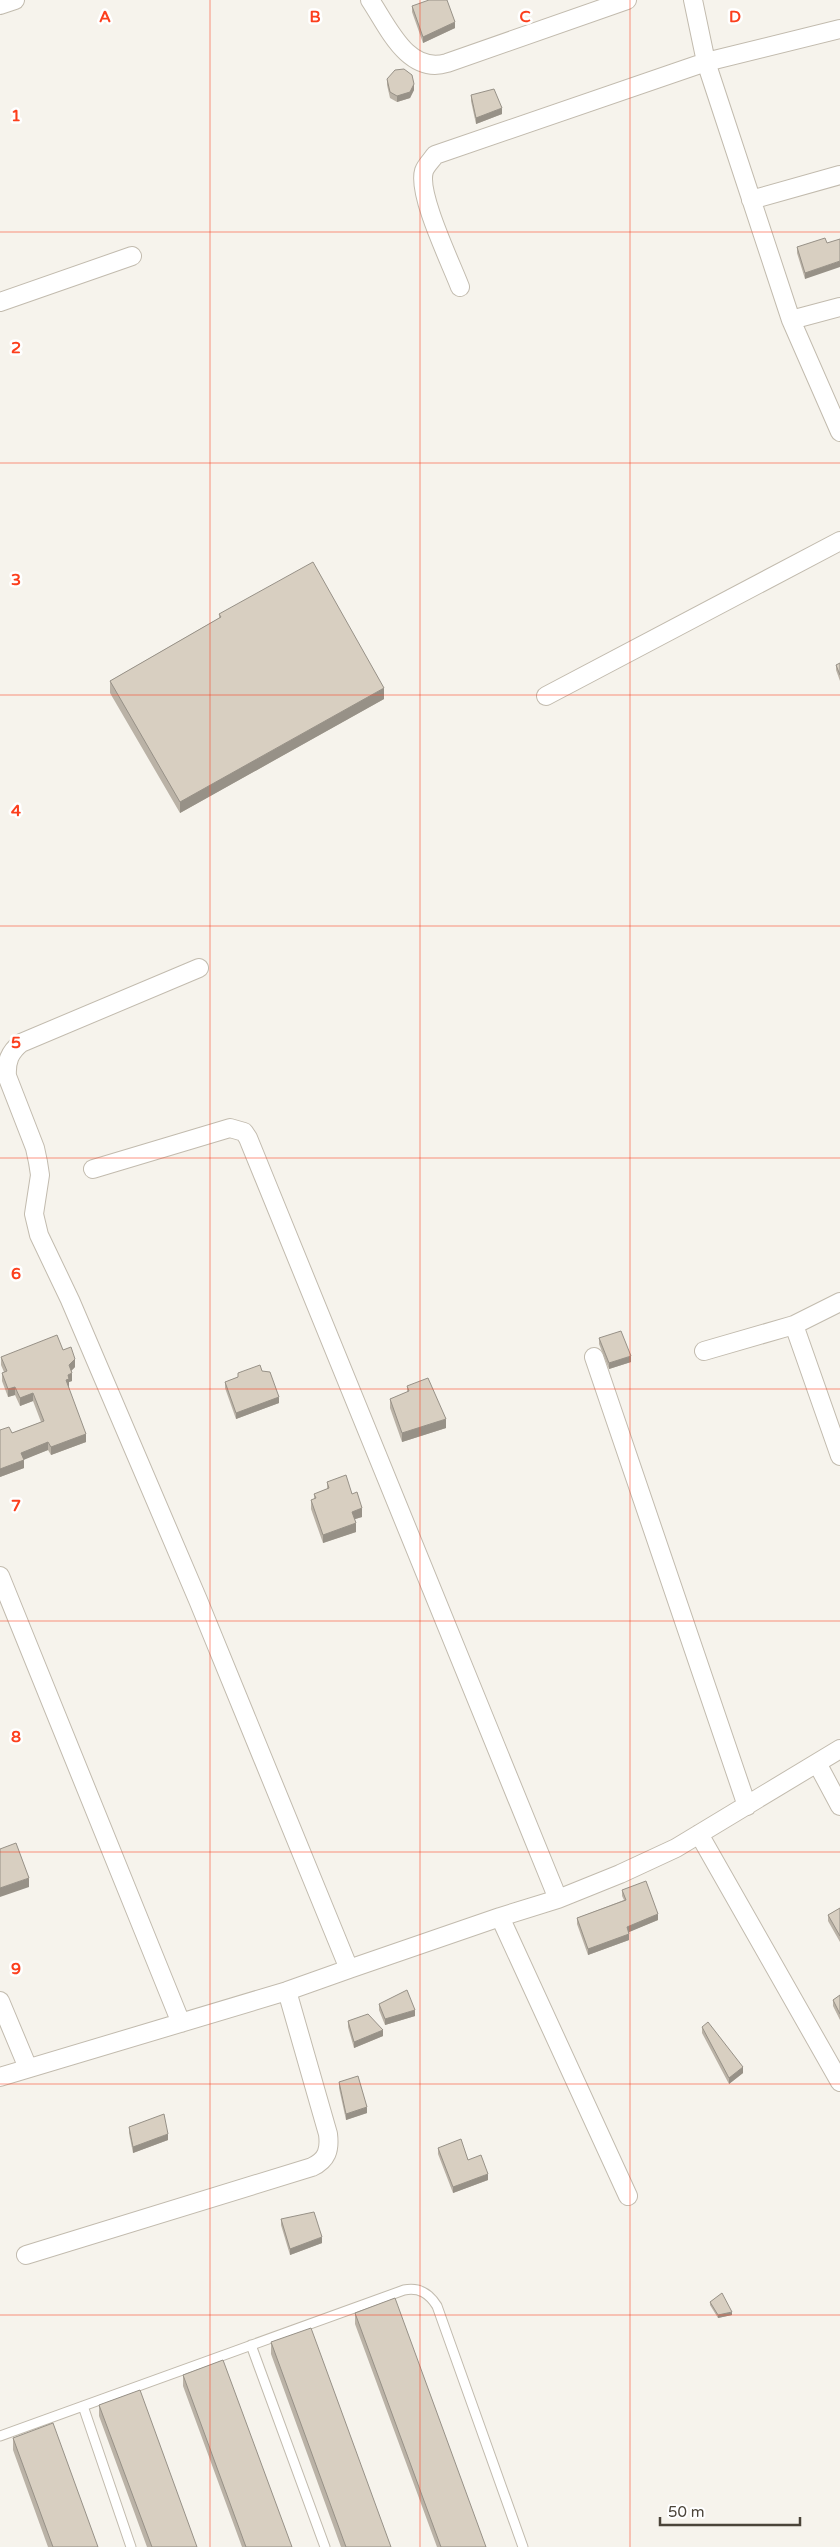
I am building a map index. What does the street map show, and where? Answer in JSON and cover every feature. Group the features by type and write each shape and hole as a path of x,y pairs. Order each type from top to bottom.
{"street":[{"path":"0,5 15,0"},
{"path":"370,0 407,54 421,64 430,66 447,63 627,0"},
{"path":"693,0 706,62 791,320 840,432"},
{"path":"460,287 425,197 424,169 435,155 706,62 840,29"},
{"path":"752,200 840,175"},
{"path":"0,302 132,256"},
{"path":"791,320 840,307"},
{"path":"546,696 840,541"},
{"path":"200,968 21,1043 9,1056 6,1064 7,1076 35,1148 38,1162 40,1175 34,1214 39,1235 70,1300 194,1591 349,1970"},
{"path":"93,1169 230,1128 244,1132 248,1138 558,1899"},
{"path":"704,1352 794,1325 840,1302"},
{"path":"794,1325 840,1456"},
{"path":"594,1357 747,1806"},
{"path":"0,1576 181,2023"},
{"path":"0,2077 286,1991 500,1916 558,1899 620,1874 699,1834 840,1749"},
{"path":"817,1763 840,1806"},
{"path":"699,1834 840,2082"},
{"path":"500,1916 628,2196"},
{"path":"26,2255 321,2163 328,2151 328,2134 286,1991"},
{"path":"0,2001 28,2068"}],"lane":[{"path":"0,2436 404,2290 417,2289 429,2295 438,2306 522,2547"},
{"path":"251,2345 324,2547"},
{"path":"83,2406 131,2547"}],"building":[{"path":"429,0 447,0 455,22 423,37 412,6"},
{"path":"404,69 412,75 414,84 410,92 397,96 390,92 387,79 395,70"},
{"path":"494,89 502,108 476,118 471,95"},
{"path":"825,238 827,243 840,239 840,261 805,273 797,247"},
{"path":"313,562 384,688 180,802 110,681 221,617 219,614"},
{"path":"840,663 840,675 836,665"},
{"path":"621,1331 631,1356 609,1363 599,1338"},
{"path":"57,1335 63,1350 71,1347 75,1359 69,1365 72,1373 68,1375 69,1379 66,1380 86,1434 51,1447 48,1442 21,1453 24,1460 0,1469 0,1430 9,1427 12,1433 44,1421 33,1393 20,1398 15,1387 8,1389 2,1373 7,1371 1,1357"},
{"path":"260,1365 262,1371 270,1372 279,1397 236,1413 225,1382 238,1377 238,1373"},
{"path":"428,1378 446,1419 402,1433 390,1399 409,1391 407,1386"},
{"path":"346,1475 352,1494 357,1492 362,1508 352,1512 356,1523 323,1535 311,1500 316,1498 314,1494 329,1488 327,1482"},
{"path":"16,1843 29,1878 0,1888 0,1849"},
{"path":"646,1881 658,1914 627,1927 629,1934 588,1949 577,1918 626,1900 622,1890"},
{"path":"840,1908 840,1936 828,1915"},
{"path":"407,1990 415,2010 385,2019 379,2004"},
{"path":"840,1995 840,2014 833,2000"},
{"path":"368,2014 383,2030 354,2042 348,2021"},
{"path":"708,2022 743,2067 729,2078 702,2027"},
{"path":"358,2076 367,2107 346,2114 339,2082"},
{"path":"164,2114 168,2134 133,2147 129,2127"},
{"path":"461,2139 468,2160 481,2155 488,2174 453,2187 438,2148"},
{"path":"314,2212 322,2237 290,2249 281,2219"},
{"path":"722,2293 732,2312 718,2315 710,2302"},
{"path":"395,2298 486,2547 441,2547 355,2313"},
{"path":"311,2328 391,2547 346,2547 271,2342"},
{"path":"223,2360 292,2547 246,2547 183,2375"},
{"path":"140,2390 197,2547 152,2547 99,2405"},
{"path":"53,2423 98,2547 53,2547 13,2438"}]}
